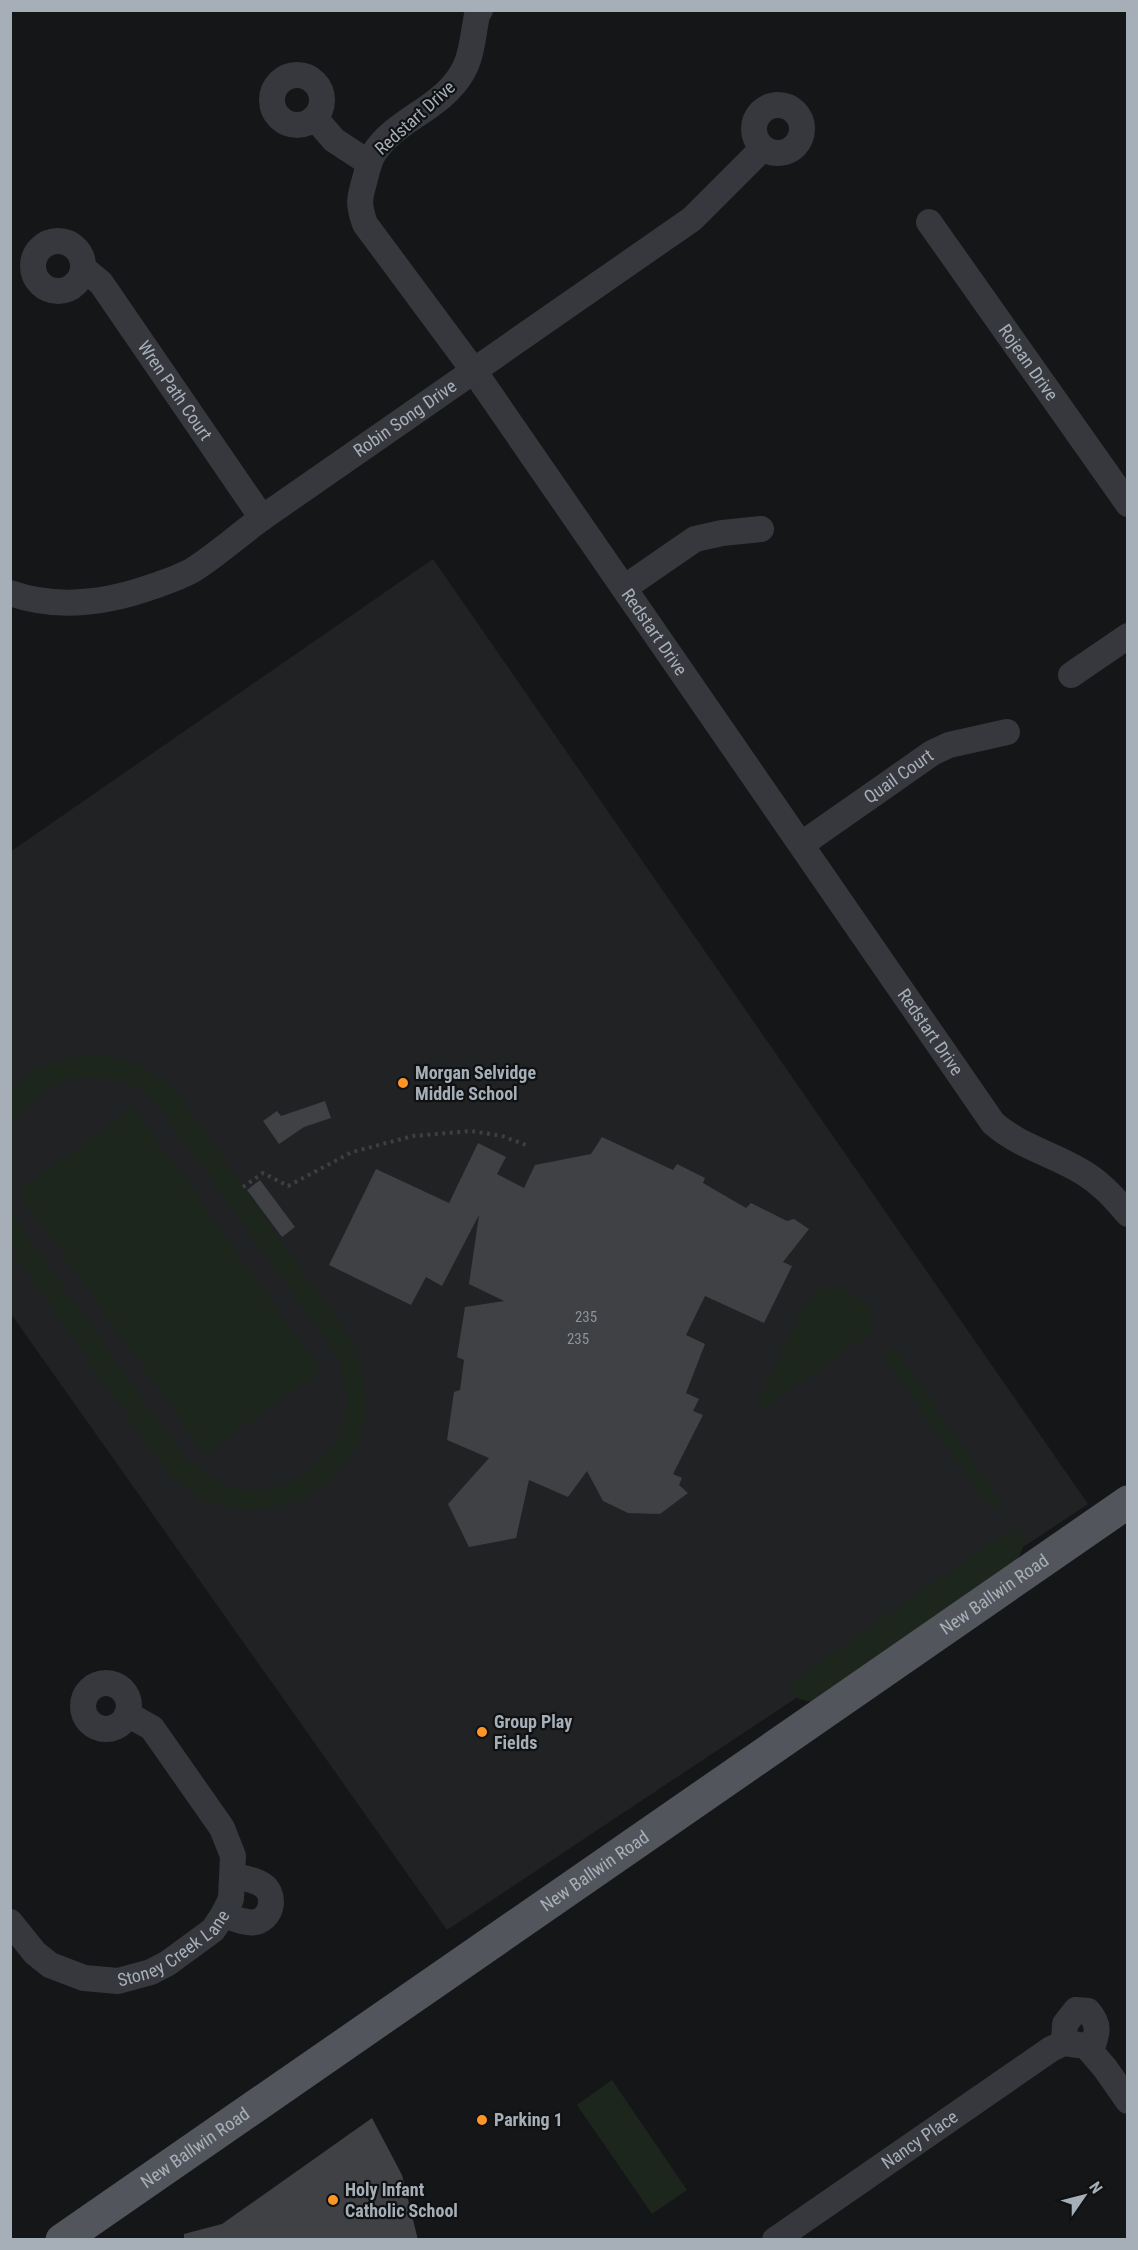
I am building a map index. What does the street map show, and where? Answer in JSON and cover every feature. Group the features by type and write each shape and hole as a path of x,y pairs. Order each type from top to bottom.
{"main road":[{"name":"New Ballwin Road","path":"62,2240 1128,1502"}],"street":[{"name":"Redstart Drive","path":"480,10 463,72 442,98 393,133 375,152 369,163 359,205 365,224 474,371 993,1124 1006,1135 1082,1172 1108,1190 1128,1214"},
{"path":"315,118 334,140 369,163"},
{"name":"Robin Song Drive","path":"10,593 22,597 80,604 106,601 136,593 195,569 262,518 692,219 763,148"},
{"name":"Rojean Drive","path":"929,222 1128,504"},
{"name":"Wren Path Court","path":"83,268 101,283 262,518"},
{"path":"624,588 695,539 722,533 761,529"},
{"path":"1071,675 1128,636"},
{"name":"Quail Court","path":"802,844 932,753 950,745 1007,732"},
{"name":"Stoney Creek Lane","path":"10,1922 35,1953 50,1965 84,1978 118,1981 151,1972 168,1963 213,1930 223,1915 231,1899 233,1856 222,1828 152,1728 127,1714"},
{"path":"223,1915 256,1922 262,1919 270,1909 271,1895 263,1884 233,1876"},
{"path":"1091,2051 1097,2034 1096,2021 1088,2011 1076,2010 1065,2025 1064,2043 1086,2046 1128,2101"},
{"name":"Nancy Place","path":"775,2240 1051,2049 1064,2043"}],"path":[{"path":"243,1187 263,1173 288,1186 352,1152 413,1136 471,1131 502,1136 526,1145"}],"shaded area":[{"name":"Morgan Selvidge Middle School","path":"433,559 1088,1504 447,1930 11,1314 10,852"},
{"path":"106,1055 144,1067 175,1090 356,1347 366,1401 364,1420 355,1447 340,1469 319,1488 296,1501 270,1508 242,1510 216,1504 183,1487 163,1467 11,1249 11,1209 21,1227 183,1456 212,1478 233,1487 252,1490 270,1488 288,1483 305,1474 332,1448 341,1431 347,1405 345,1383 337,1355 156,1102 129,1084 112,1079 78,1078 46,1090 21,1112 11,1127 11,1090 32,1071 68,1057"},
{"path":"134,1108 321,1371 205,1454 18,1191"},
{"path":"829,1287 847,1291 862,1301 871,1315 870,1333 765,1407 759,1408 758,1401 807,1301 816,1293"},
{"path":"894,1348 1001,1503 991,1510 883,1355"},
{"path":"1015,1527 1025,1541 1018,1560 813,1702 799,1699 789,1690 792,1681"},
{"path":"612,2080 687,2190 652,2214 577,2105"}],"building":[{"path":"325,1101 331,1118 304,1127 279,1144 263,1121 277,1111 281,1116"},
{"name":"Morgan Selvidge Middle School","path":"602,1137 673,1170 677,1164 705,1178 703,1183 746,1208 751,1203 787,1221 794,1219 809,1229 783,1262 792,1266 764,1323 705,1296 686,1335 705,1344 686,1393 699,1399 693,1411 703,1415 673,1474 682,1478 679,1485 688,1493 660,1514 628,1513 603,1501 587,1471 568,1497 529,1480 516,1538 469,1547 448,1504 489,1458 447,1440 454,1392 460,1390 464,1360 457,1357 465,1307 504,1301 469,1284 479,1215 442,1286 426,1277 411,1305 329,1265 376,1169 449,1203 478,1143 506,1157 497,1174 524,1188 535,1165 591,1154"},
{"path":"260,1180 295,1227 282,1237 247,1190"},
{"name":"Holy Infant Catholic School","path":"372,2118 402,2175 418,2240 184,2240 184,2234 222,2224"}],"place":[{"name":"Morgan Selvidge Middle School","path":"403,1083"},
{"name":"Group Play Fields","path":"482,1732"},
{"name":"Parking 1","path":"482,2120"},
{"name":"Holy Infant Catholic School","path":"333,2200"}]}
